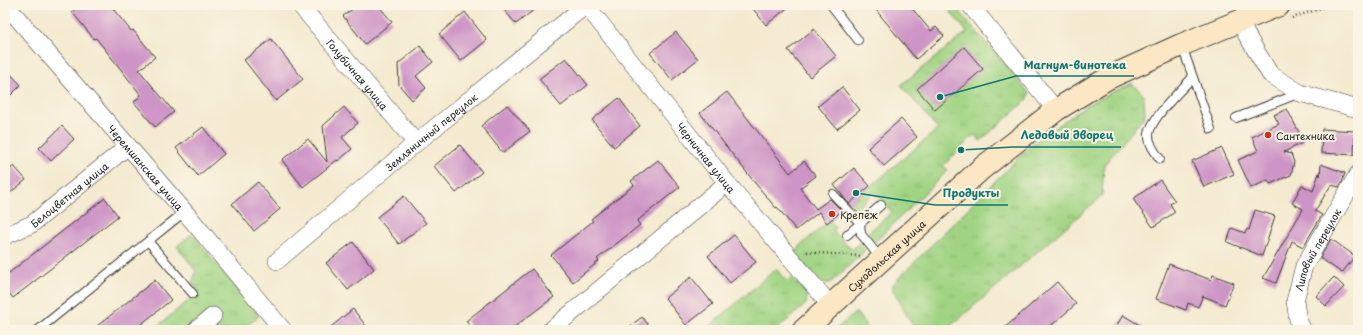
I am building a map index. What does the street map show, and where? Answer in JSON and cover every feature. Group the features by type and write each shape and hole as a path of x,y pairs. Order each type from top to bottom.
{"main road":[{"name":"Суходольская улица","path":"804,330 831,306 873,258 982,168 1056,110 1108,78 1181,44 1279,5"}],"street":[{"name":"Черемшанская улица","path":"6,5 12,23 128,146 181,214 283,330"},
{"name":"Голубичная улица","path":"300,5 416,143"},
{"name":"Земляничный переулок","path":"277,261 416,143 586,5"},
{"name":"Черничная улица","path":"586,5 727,183 831,306"},
{"path":"970,5 1056,110"},
{"path":"1241,20 1246,34 1270,74 1300,93 1358,109"},
{"name":"Белоцветная улица","path":"5,236 32,224 128,146"},
{"name":"Липовый переулок","path":"1302,330 1298,320 1295,301 1304,266 1358,174"},
{"path":"551,330 727,183"},
{"path":"196,330 213,316"}],"lane":[{"path":"831,5 858,40"},
{"path":"1181,44 1211,129"},
{"path":"1160,159 1151,145 1149,134 1156,117 1192,78"},
{"path":"1236,118 1300,93"},
{"path":"833,194 860,223 861,234 873,258"},
{"path":"847,235 881,205"},
{"path":"38,330 181,214"},
{"path":"148,241 193,294"}],"path":[{"path":"788,256 795,252 873,258"}],"green space":[{"path":"945,5 954,5 1029,93 1028,99 980,141 974,135 943,166 948,170 875,242 868,233 892,212 874,192 856,209 850,204 938,129 901,85 967,32"},
{"path":"1132,83 1144,95 1145,116 1104,165 1102,196 946,330 915,330 891,286 1031,145 1088,104"},
{"path":"830,220 835,228 833,231 852,250 859,243 865,249 863,253 830,283 822,283 796,255 801,245"},
{"path":"192,234 259,316 242,330 206,330 221,318 214,308 186,330 153,330 199,292 192,283 196,271 177,246"},
{"path":"776,269 787,282 792,277 807,295 806,304 776,330 705,330"},
{"path":"856,312 869,330 835,330"}],"building":[{"path":"81,5 110,5 155,57 139,70 174,112 155,127 134,102 141,95 96,38 94,39 72,12"},
{"path":"358,5 378,5 392,22 365,44 343,16"},
{"path":"500,5 540,5 516,24"},
{"path":"750,5 791,5 766,25"},
{"path":"872,5 909,5 931,31 936,27 944,36 916,59"},
{"path":"465,12 487,40 461,61 439,34"},
{"path":"814,29 836,56 810,77 788,50"},
{"path":"676,32 698,59 672,80 650,53"},
{"path":"271,39 303,79 276,101 244,60"},
{"path":"420,46 433,62 416,76 426,88 412,100 399,85 398,64"},
{"path":"964,47 983,69 935,110 917,89"},
{"path":"566,58 588,85 561,106 539,79"},
{"path":"5,68 21,85 5,101"},
{"path":"842,87 860,110 837,129 818,106"},
{"path":"727,92 790,173 804,161 816,176 800,188 816,209 830,199 842,211 827,223 819,212 796,230 755,183 700,113"},
{"path":"619,98 640,126 614,147 592,120"},
{"path":"507,105 530,131 503,153 481,126"},
{"path":"344,107 358,123 342,137 352,149 303,187 282,160 308,139 327,162 323,126"},
{"path":"1287,109 1304,142 1284,152 1291,154 1294,162 1291,175 1270,184 1268,180 1251,188 1238,160 1258,151 1252,137 1279,124 1274,115"},
{"path":"901,119 917,137 884,166 868,148"},
{"path":"62,126 74,139 51,161 39,148"},
{"path":"203,127 224,154 198,176 176,148"},
{"path":"1322,129 1355,131 1354,155 1321,153"},
{"path":"460,145 482,172 456,193 434,166"},
{"path":"1222,148 1234,174 1204,187 1192,161"},
{"path":"658,160 680,187 637,221 640,225 597,259 599,261 573,282 551,255 593,221 591,219 634,185 631,181"},
{"path":"1321,164 1345,173 1342,182 1339,187 1331,185 1315,211 1322,215 1303,247 1292,241 1276,283 1263,278 1303,209 1292,203 1302,185 1313,191 1319,173 1320,176"},
{"path":"14,166 26,180 5,197 5,173"},
{"path":"854,168 870,186 849,204 834,185"},
{"path":"1160,180 1175,201 1170,204 1175,212 1153,227 1133,199"},
{"path":"258,182 280,209 254,231 232,204"},
{"path":"404,196 426,223 399,244 377,217"},
{"path":"105,198 118,216 13,298 5,289 5,276"},
{"path":"1255,210 1275,216 1262,256 1227,242 1232,228 1245,233 1247,229 1249,230"},
{"path":"734,235 756,262 730,283 708,256"},
{"path":"1331,239 1355,256 1342,273 1320,258"},
{"path":"353,242 374,269 348,290 326,263"},
{"path":"1169,264 1211,280 1213,275 1234,283 1225,305 1203,296 1198,307 1188,303 1186,310 1156,299"},
{"path":"532,269 554,297 510,330 473,330 466,321"},
{"path":"691,277 713,304 686,325 665,298"},
{"path":"1334,277 1344,287 1326,306 1316,296"},
{"path":"155,280 171,300 134,330 92,330"},
{"path":"1057,282 1076,304 1046,330 1002,330"},
{"path":"353,309 369,330 327,330"},
{"path":"1123,315 1148,330 1114,330"},
{"path":"642,317 652,330 625,330"}],"place":[{"name":"Магнум-винотека","path":"940,97"},
{"name":"Сантехника","path":"1268,135"},
{"name":"Ледовый дворец","path":"961,150"},
{"name":"Продукты","path":"856,193"},
{"name":"Крепёж","path":"832,214"}]}
